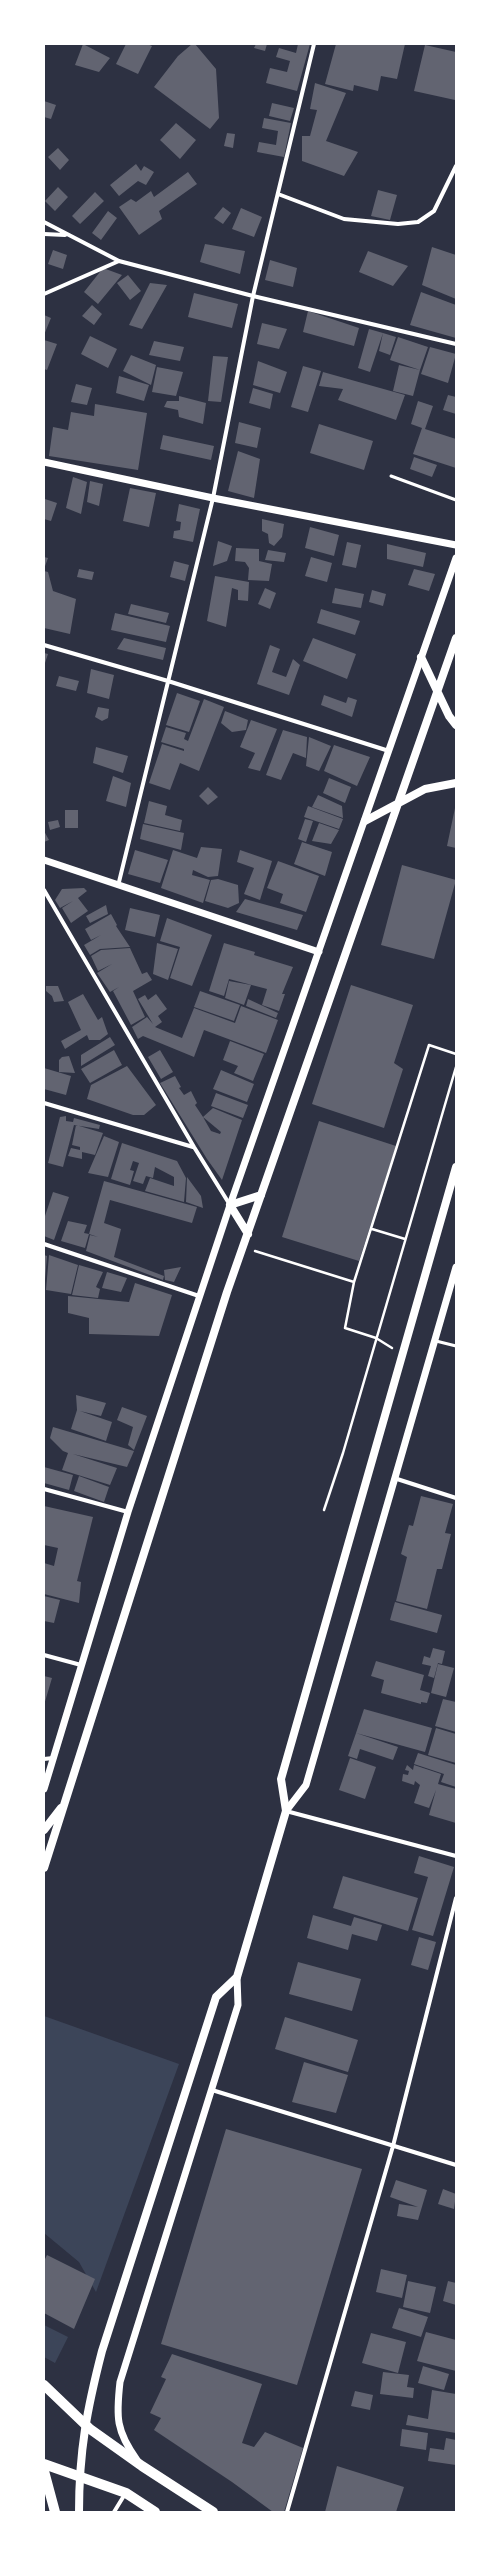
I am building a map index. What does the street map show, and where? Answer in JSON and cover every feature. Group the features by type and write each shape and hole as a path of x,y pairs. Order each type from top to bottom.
{"main road":[{"path":"44,1868 261,1195 456,638"},
{"path":"421,657 438,690 449,716 456,725"},
{"path":"365,821 425,789 456,782"},
{"path":"79,2512 82,2441 89,2402 117,2304 216,1997 237,1977 286,1811 281,1779 456,1167"},
{"path":"248,1234 230,1205 261,1195"},
{"path":"44,1830 65,1802"},
{"path":"44,2385 90,2428 142,2466 213,2512"},
{"path":"44,2464 126,2493 155,2512"},
{"path":"44,2471 55,2512"}],"street":[{"path":"118,886 213,498 253,296 314,44"},
{"path":"278,194 344,220 398,224 418,222 434,211 456,166"},
{"path":"44,222 67,236 119,260 253,296 456,344"},
{"path":"44,234 67,236"},
{"path":"44,294 119,260"},
{"path":"44,462 213,498 456,545"},
{"path":"44,1789 128,1512 199,1296 456,558"},
{"path":"44,645 168,681 389,751"},
{"path":"44,860 319,952"},
{"path":"44,890 194,1147 230,1205"},
{"path":"44,1103 194,1147"},
{"path":"44,1244 199,1296"},
{"path":"456,1267 436,1341 394,1478 306,1784 286,1811 456,1856"},
{"path":"394,1478 456,1498"},
{"path":"44,1489 128,1512"},
{"path":"44,1655 81,1665"},
{"path":"44,1759 53,1758"},
{"path":"287,2512 393,2146 456,1898"},
{"path":"142,2466 124,2442 116,2412 120,2382 238,2005 237,1977"},
{"path":"212,2090 456,2164"},
{"path":"108,2512 114,2511 126,2493"}],"lane":[{"path":"391,476 456,500"},
{"path":"436,1341 456,1346"}],"path":[{"path":"402,1354 376,1338 345,1328 354,1282 372,1229 428,1045 456,1054"},
{"path":"324,1510 456,1067"},
{"path":"372,1229 404,1239"},
{"path":"252,1259 255,1251 354,1282"}],"shaded area":[{"path":"44,2016 179,2064 96,2292 79,2262 44,2233"},
{"path":"44,2325 68,2337 55,2363 44,2357"}],"building":[{"path":"83,44 110,58 99,72 75,65"},
{"path":"126,44 147,44 152,46 138,74 116,64"},
{"path":"192,44 195,44 216,69 219,118 210,129 154,87 178,56"},
{"path":"256,44 267,44 265,51 254,48"},
{"path":"298,44 310,44 297,91 266,83 270,68 287,72 290,61 276,57 279,48 296,53"},
{"path":"336,44 405,44 397,79 381,76 378,91 354,85 353,91 325,84"},
{"path":"425,45 456,52 455,100 414,91"},
{"path":"315,83 346,93 326,141 358,152 344,176 302,161 302,136 310,136 317,110 310,109"},
{"path":"44,101 56,105 51,119 44,117"},
{"path":"272,103 294,108 290,121 269,116"},
{"path":"264,118 291,123 284,157 257,152 259,142 276,145 278,131 262,128"},
{"path":"176,123 196,140 180,159 160,140"},
{"path":"227,133 235,134 233,148 224,146"},
{"path":"58,148 69,160 60,170 48,157"},
{"path":"136,164 141,171 144,166 154,172 146,185 138,181 119,196 110,185"},
{"path":"188,172 197,184 159,211 162,219 139,235 119,207 131,199 136,202 151,191 154,197"},
{"path":"58,187 68,197 55,211 45,201"},
{"path":"378,190 397,195 390,220 371,216"},
{"path":"95,192 104,201 80,224 72,216"},
{"path":"223,207 231,213 223,224 214,218"},
{"path":"241,208 262,217 254,237 232,229"},
{"path":"108,211 117,218 101,240 92,233"},
{"path":"205,244 245,251 240,274 200,262"},
{"path":"432,247 456,255 456,299 422,285"},
{"path":"53,250 67,255 63,269 48,264"},
{"path":"368,251 408,266 393,286 359,272"},
{"path":"270,260 297,268 293,287 265,280"},
{"path":"103,268 122,275 98,304 84,292"},
{"path":"128,275 141,291 130,300 117,283"},
{"path":"150,283 167,285 142,329 129,325"},
{"path":"421,292 456,305 456,338 410,325"},
{"path":"194,293 238,304 232,328 188,317"},
{"path":"92,305 102,314 94,325 82,316"},
{"path":"308,311 359,328 354,346 303,332"},
{"path":"44,315 51,318 44,335"},
{"path":"262,323 287,329 279,349 257,344"},
{"path":"369,329 383,333 370,372 358,368"},
{"path":"383,333 396,337 390,355 379,351"},
{"path":"90,336 117,349 108,368 81,354"},
{"path":"398,337 428,347 420,370 390,360"},
{"path":"44,340 57,344 47,370 44,369"},
{"path":"154,341 184,347 180,361 149,355"},
{"path":"430,347 456,354 448,383 421,374"},
{"path":"131,355 156,365 151,385 123,371"},
{"path":"213,356 228,357 221,402 208,401"},
{"path":"258,361 287,372 280,393 253,385"},
{"path":"399,365 420,370 413,396 393,391"},
{"path":"303,366 321,371 308,412 291,407"},
{"path":"157,367 183,372 176,396 152,392"},
{"path":"323,372 405,395 396,420 338,400 343,389 319,386"},
{"path":"119,376 149,385 144,401 116,393"},
{"path":"76,384 92,388 87,405 71,402"},
{"path":"253,388 273,394 270,409 249,403"},
{"path":"448,395 456,397 456,414 443,410"},
{"path":"179,396 206,403 203,424 179,417 178,410 164,407 167,401 179,401"},
{"path":"418,401 433,406 425,429 456,439 456,468 413,454 422,428 411,424"},
{"path":"95,404 147,413 138,470 49,456 53,427 68,430 71,412 94,416"},
{"path":"239,422 261,428 257,448 235,443"},
{"path":"319,424 373,441 364,470 310,453"},
{"path":"163,435 214,446 211,460 160,449"},
{"path":"238,451 260,459 254,498 228,491"},
{"path":"414,457 437,465 432,477 410,469"},
{"path":"73,477 87,482 81,514 66,508"},
{"path":"90,481 103,484 99,506 87,502"},
{"path":"130,488 156,493 149,527 123,521"},
{"path":"45,499 57,503 51,521 44,519"},
{"path":"179,504 200,509 193,542 173,538 174,531 180,530 181,522 176,521"},
{"path":"262,519 284,524 282,537 274,546 269,543 268,534 262,531"},
{"path":"310,527 339,535 334,556 305,548"},
{"path":"218,541 232,546 227,561 213,566"},
{"path":"347,542 361,545 356,568 342,565"},
{"path":"387,544 426,553 423,567 387,559"},
{"path":"236,548 259,549 259,561 272,564 269,581 248,580 249,568 245,562 235,561"},
{"path":"268,550 286,553 284,562 265,560"},
{"path":"44,557 48,558 44,569"},
{"path":"311,557 332,563 327,582 305,576"},
{"path":"174,561 189,565 185,581 170,577"},
{"path":"79,569 94,572 92,580 77,577"},
{"path":"414,569 435,574 429,591 408,585"},
{"path":"44,571 48,572 53,591 76,599 70,634 44,628"},
{"path":"215,576 249,582 248,601 238,600 238,590 232,588 226,627 207,621"},
{"path":"265,588 276,593 270,609 258,604"},
{"path":"335,588 364,594 361,608 332,603"},
{"path":"372,590 386,594 383,606 369,602"},
{"path":"131,604 169,613 166,623 128,614"},
{"path":"321,609 360,621 355,635 317,623"},
{"path":"115,613 170,626 166,642 111,630"},
{"path":"124,638 166,648 163,660 117,649"},
{"path":"313,638 356,654 347,679 303,661"},
{"path":"270,645 280,649 272,672 286,677 293,659 300,665 289,695 257,684"},
{"path":"44,653 48,654 44,666"},
{"path":"91,669 114,675 109,699 87,693"},
{"path":"59,676 79,681 76,691 56,686"},
{"path":"177,693 200,701 189,732 166,725"},
{"path":"324,695 346,703 348,697 357,700 352,717 321,705"},
{"path":"204,699 224,707 199,771 180,763 170,790 149,783 162,744 184,751 184,749 161,742 166,727 186,733 184,739 188,741"},
{"path":"98,707 109,709 108,718 102,721 95,717"},
{"path":"225,711 248,720 246,730 232,732 221,723"},
{"path":"251,720 277,729 260,771 248,768 255,753 240,747"},
{"path":"283,730 307,737 306,758 293,753 281,780 266,775"},
{"path":"309,737 331,746 319,771 306,766"},
{"path":"334,745 370,757 357,786 324,771"},
{"path":"96,747 128,756 123,773 93,763"},
{"path":"113,776 131,783 126,807 106,801"},
{"path":"329,778 351,787 345,803 323,793"},
{"path":"208,787 218,797 208,805 199,796"},
{"path":"318,795 342,806 343,818 312,807"},
{"path":"149,801 167,806 165,815 182,820 180,831 144,823"},
{"path":"308,806 343,819 339,829 304,817"},
{"path":"456,808 456,848 447,846"},
{"path":"65,810 78,810 78,828 65,828"},
{"path":"305,819 313,821 306,842 298,839"},
{"path":"58,820 60,827 50,830 48,822"},
{"path":"319,823 339,830 331,844 312,841"},
{"path":"143,824 184,833 181,850 140,839"},
{"path":"44,831 49,840 44,842"},
{"path":"302,842 332,852 325,876 294,864"},
{"path":"201,847 222,849 218,876 208,877 193,870 192,875 210,880 203,903 161,888 173,850 197,858"},
{"path":"135,850 168,860 160,883 128,874"},
{"path":"240,850 272,861 260,900 244,894 254,868 237,862"},
{"path":"278,861 319,876 306,912 280,903 283,894 267,888"},
{"path":"402,865 456,880 434,959 381,945"},
{"path":"218,879 238,885 239,903 228,908 205,901 211,880"},
{"path":"84,888 87,891 78,898 88,911 71,923 62,908 73,901 60,908 55,900 62,889"},
{"path":"245,899 303,915 297,930 236,912"},
{"path":"106,905 108,914 90,923 86,916"},
{"path":"130,908 160,915 155,937 125,930"},
{"path":"111,914 117,925 116,926 130,947 100,949 90,955 84,945 101,935 91,940 85,929"},
{"path":"167,918 212,935 192,986 170,978 180,947 160,941"},
{"path":"157,943 178,949 168,980 153,974"},
{"path":"224,943 255,952 254,955 293,967 282,994 285,994 279,1011 262,1005 267,989 229,979 224,996 209,991"},
{"path":"130,948 142,974 147,972 152,980 133,991 145,1017 131,1025 113,991 119,987 110,992 97,973 112,964 98,971 91,956 101,950"},
{"path":"229,981 251,985 244,1005 225,998"},
{"path":"351,985 413,1005 394,1063 403,1069 384,1128 312,1104"},
{"path":"46,986 58,986 64,1001 54,1002 52,996 46,991"},
{"path":"200,991 240,1005 234,1021 194,1007"},
{"path":"83,994 98,1020 102,1017 108,1034 100,1040 89,1040 87,1035 65,1049 61,1041 81,1030 68,1002"},
{"path":"156,994 167,1009 158,1016 162,1022 155,1027 182,1038 194,1008 235,1023 241,1006 278,1020 266,1053 204,1030 194,1057 143,1036 138,1039 132,1027 147,1017 153,1024 138,999 145,995 148,1000"},
{"path":"248,999 278,1013 276,1018 246,1006"},
{"path":"110,1037 115,1045 81,1066 81,1055"},
{"path":"230,1041 264,1054 253,1081 234,1073 238,1066 223,1060"},
{"path":"114,1050 122,1065 90,1083 81,1069"},
{"path":"160,1050 173,1072 161,1079 148,1057"},
{"path":"69,1056 75,1073 59,1072 59,1060 62,1057"},
{"path":"127,1066 156,1105 144,1115 133,1115 87,1099 91,1085"},
{"path":"44,1068 71,1076 66,1095 44,1089"},
{"path":"221,1070 254,1084 247,1102 213,1089"},
{"path":"175,1076 181,1087 179,1088 184,1095 191,1091 197,1103 195,1105 203,1117 213,1108 242,1120 222,1180 207,1159 160,1083","holes":["203,1117 221,1132 220,1134 211,1131"]},
{"path":"216,1093 248,1105 243,1118 211,1106"},
{"path":"66,1116 66,1121 73,1122 74,1118 100,1125 99,1129 74,1125 63,1167 48,1163 60,1117"},
{"path":"319,1121 396,1146 359,1261 282,1237"},
{"path":"76,1125 103,1133 95,1155 82,1152 82,1159 68,1156 71,1148 80,1150 80,1147 72,1145"},
{"path":"104,1136 119,1142 108,1177 88,1173"},
{"path":"122,1143 177,1161 186,1178 184,1202 145,1191 150,1178 174,1186 174,1177 155,1167 153,1178 146,1176 143,1184 133,1181 139,1163 133,1161 130,1170 134,1171 130,1185 111,1179"},
{"path":"187,1177 201,1196 203,1208 186,1202"},
{"path":"104,1181 197,1207 192,1223 110,1200 104,1223 121,1229 114,1257 164,1276 163,1280 86,1251 90,1235 98,1237 89,1234"},
{"path":"53,1192 69,1197 54,1240 44,1236 44,1219"},
{"path":"68,1221 87,1225 84,1233 89,1234 85,1248 61,1241"},
{"path":"44,1255 47,1256 45,1280 44,1280"},
{"path":"49,1255 78,1265 71,1294 46,1290"},
{"path":"79,1265 103,1272 96,1287 100,1289 98,1298 72,1295"},
{"path":"181,1267 174,1282 165,1280 164,1270"},
{"path":"107,1272 127,1278 121,1292 102,1288"},
{"path":"135,1283 172,1295 159,1336 89,1334 89,1318 68,1313 68,1296 129,1302"},
{"path":"76,1395 106,1403 101,1416 80,1411 112,1422 106,1441 71,1429 77,1410"},
{"path":"122,1407 147,1416 134,1450 128,1445 133,1427 117,1420"},
{"path":"53,1427 134,1451 127,1467 73,1454 117,1468 110,1485 62,1470 68,1453 63,1451 50,1438"},
{"path":"44,1467 73,1475 69,1490 44,1483"},
{"path":"79,1476 109,1487 104,1502 74,1491"},
{"path":"421,1496 453,1504 445,1533 451,1534 442,1569 437,1569 427,1609 396,1601 407,1557 401,1554 409,1525 413,1526"},
{"path":"44,1506 93,1517 77,1581 81,1582 79,1603 44,1594 44,1563 54,1566 58,1548 44,1545"},
{"path":"44,1596 60,1600 54,1623 44,1621"},
{"path":"395,1602 442,1615 437,1633 390,1620"},
{"path":"433,1648 445,1651 442,1664 438,1663 434,1678 428,1676 431,1666 422,1664 424,1656 430,1658"},
{"path":"376,1661 424,1675 420,1690 430,1693 427,1703 421,1702 421,1704 381,1693 384,1680 371,1676"},
{"path":"438,1664 454,1668 446,1697 431,1693"},
{"path":"44,1676 52,1678 44,1705"},
{"path":"443,1699 456,1702 456,1732 435,1726"},
{"path":"364,1709 432,1728 425,1752 356,1733"},
{"path":"436,1728 456,1734 456,1763 428,1755"},
{"path":"356,1733 398,1747 393,1760 360,1749 357,1759 348,1756"},
{"path":"418,1753 456,1765 456,1787 441,1782 444,1774 414,1764"},
{"path":"350,1758 376,1767 365,1799 339,1790"},
{"path":"407,1765 413,1770 414,1765 441,1774 438,1784 456,1789 456,1823 429,1815 436,1790 429,1808 414,1803 420,1785 415,1781 414,1785 402,1781 403,1774 408,1775 409,1771 405,1770"},
{"path":"419,1856 454,1867 433,1936 412,1930 428,1877 414,1873"},
{"path":"343,1876 418,1898 408,1931 333,1908"},
{"path":"313,1915 351,1926 354,1917 382,1925 377,1941 352,1934 348,1950 307,1938"},
{"path":"419,1937 436,1942 428,1970 411,1965"},
{"path":"298,1962 361,1979 352,2011 289,1994"},
{"path":"285,2017 358,2040 348,2072 275,2049"},
{"path":"304,2062 348,2075 336,2113 292,2102"},
{"path":"226,2129 362,2169 297,2385 161,2344"},
{"path":"396,2180 427,2190 418,2220 397,2216 399,2204 418,2207 390,2197"},
{"path":"443,2189 456,2194 454,2209 438,2204"},
{"path":"47,2255 95,2279 74,2329 44,2313 44,2261"},
{"path":"381,2269 407,2275 402,2298 376,2292"},
{"path":"408,2281 436,2287 430,2313 403,2307"},
{"path":"448,2281 456,2283 456,2305 443,2301"},
{"path":"399,2308 428,2317 421,2337 392,2328"},
{"path":"426,2332 456,2340 456,2371 417,2361"},
{"path":"371,2333 406,2342 398,2373 362,2363"},
{"path":"172,2354 262,2384 242,2443 254,2447 265,2432 303,2448 284,2512 273,2512 232,2482 154,2430 161,2418 150,2413 166,2379 161,2377"},
{"path":"423,2366 449,2374 444,2390 418,2383"},
{"path":"383,2372 409,2375 407,2387 414,2388 413,2398 380,2394"},
{"path":"432,2390 456,2394 456,2433 406,2425 408,2415 428,2419"},
{"path":"355,2391 373,2395 370,2410 351,2406"},
{"path":"402,2429 428,2433 426,2450 400,2446"},
{"path":"446,2438 456,2440 456,2465 428,2461 430,2448 444,2450"},
{"path":"337,2466 404,2487 396,2512 325,2512"}]}
